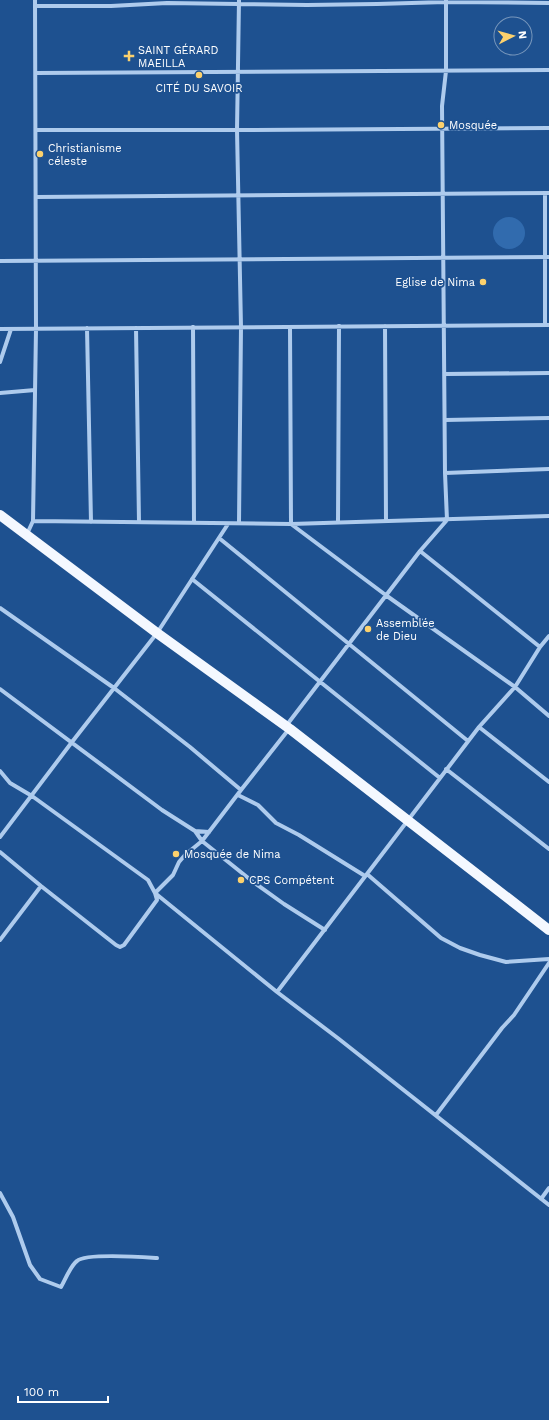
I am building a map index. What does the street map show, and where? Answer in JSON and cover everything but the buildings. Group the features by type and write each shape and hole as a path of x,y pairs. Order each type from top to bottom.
{"main road":[{"path":"0,515 157,633 288,727 549,930"}],"street":[{"path":"26,536 33,521 36,328 36,0"},
{"path":"111,0 111,6"},
{"path":"35,6 111,6 167,2 446,1 549,3"},
{"path":"155,893 173,875 179,862 185,855 202,841 238,795 320,681 387,596 420,551 447,520 442,129 442,106 446,71 446,1"},
{"path":"239,2 237,130 241,327 239,523"},
{"path":"36,73 549,70"},
{"path":"36,130 549,128"},
{"path":"0,329 547,325 547,193 36,197"},
{"path":"0,261 547,257"},
{"path":"338,523 339,326"},
{"path":"385,326 386,521"},
{"path":"193,327 194,523"},
{"path":"290,327 291,524"},
{"path":"87,328 91,522"},
{"path":"136,328 139,522"},
{"path":"0,362 11,329"},
{"path":"445,374 549,373"},
{"path":"0,393 35,390"},
{"path":"445,420 549,418"},
{"path":"446,473 549,469"},
{"path":"33,521 291,524 549,516"},
{"path":"0,837 157,633 228,524"},
{"path":"291,524 387,596 515,687 549,716"},
{"path":"219,538 468,741"},
{"path":"420,551 540,647"},
{"path":"192,579 440,778"},
{"path":"0,608 114,688 190,747 241,790"},
{"path":"277,992 446,769 515,687 540,647 549,636"},
{"path":"0,689 156,806 195,831 202,841 252,881 284,904 325,930"},
{"path":"479,728 549,782"},
{"path":"446,769 549,848"},
{"path":"0,771 10,783 32,796 148,880 157,900 124,945 120,947 41,886 0,852"},
{"path":"238,795 258,805 276,823 366,875 441,938 460,948 506,962 549,959"},
{"path":"195,831 209,832"},
{"path":"0,940 41,886"},
{"path":"155,893 277,992 339,1038 549,1205"},
{"path":"436,1115 502,1028 514,1015 549,963"},
{"path":"541,1199 549,1188"},
{"path":"0,1194 13,1217 30,1265 40,1279 48,1283 61,1287 76,1261 81,1258 157,1258"}],"shaded area":[{"path":"506,217 512,217 522,224 525,233 524,239 518,246 512,249 506,249 496,242 493,236 493,230 500,220"}],"place":[{"name":"SAINT GÉRARD MAEILLA","path":"129,56"},
{"name":"CITÉ DU SAVOIR","path":"199,75"},
{"name":"Mosquée","path":"441,125"},
{"name":"Christianisme céleste","path":"40,154"},
{"name":"Eglise de Nima","path":"483,282"},
{"name":"Assemblée de Dieu","path":"368,629"},
{"name":"Mosquée de Nima","path":"176,854"},
{"name":"CPS Compétent","path":"241,880"}]}
